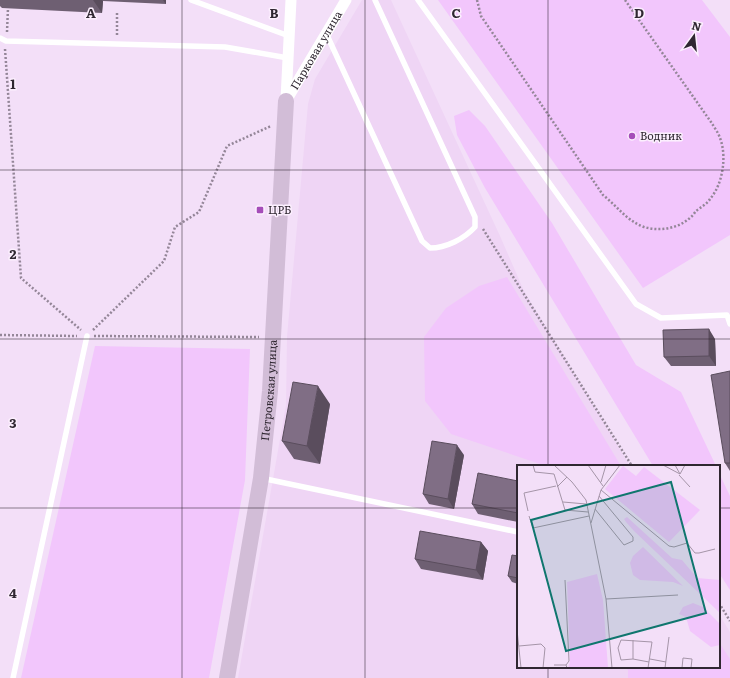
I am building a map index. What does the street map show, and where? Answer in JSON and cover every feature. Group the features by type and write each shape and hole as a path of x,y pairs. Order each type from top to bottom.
{"street":[{"path":"286,101 291,0"},
{"name":"Парковая улица","path":"286,101 346,0"},
{"name":"Петровская улица","path":"227,678 261,478 270,391 286,101"}],"lane":[{"path":"191,0 289,36"},
{"path":"326,33 422,241 430,248 440,248 468,235 475,227 475,217 375,0"},
{"path":"418,0 636,304 661,318 726,315 730,324"},
{"path":"3,40 225,47 288,58"},
{"path":"13,678 87,336"},
{"path":"261,478 517,532"}],"path":[{"path":"477,0 481,16 603,196 623,214 639,224 661,229 680,225 710,200 720,181 723,166 723,155 720,139 711,122 625,0"},
{"path":"8,8 3,40 21,278 87,336"},
{"path":"117,43 118,12"},
{"path":"87,336 164,260 175,227 199,212 227,146 273,125"},
{"path":"475,217 631,465"},
{"path":"0,335 274,337"},
{"path":"720,605 730,621"}],"shaded area":[{"path":"362,0 391,0 524,291 629,465 517,465 517,668 720,668 720,616 730,632 730,678 238,678 286,405 287,337 308,104 315,79"},
{"name":"Водник","path":"438,0 702,0 730,37 730,235 643,288"},
{"path":"469,110 485,126 552,223 636,365 681,392 716,465 652,465 485,188 457,135 454,116"},
{"path":"507,277 620,465 543,465 451,434 425,401 424,337 446,308 479,286"},
{"path":"95,346 250,349 245,480 209,678 21,678"},
{"path":"720,475 730,496 730,590 720,575"},
{"path":"720,644 730,659 730,678 628,678 628,670 625,668 720,668"}],"building":[{"path":"709,329 709,356 664,357 663,330"},
{"path":"730,371 730,463 725,463 711,375"},
{"path":"293,382 318,386 307,446 282,441"},
{"path":"432,441 457,445 448,499 423,494"},
{"path":"478,473 517,481 517,513 472,504"},
{"path":"420,531 481,542 476,570 415,559"},
{"path":"512,555 517,556 517,578 508,576"}],"place":[{"name":"Водник","path":"632,136"},
{"name":"ЦРБ","path":"260,210"}]}
